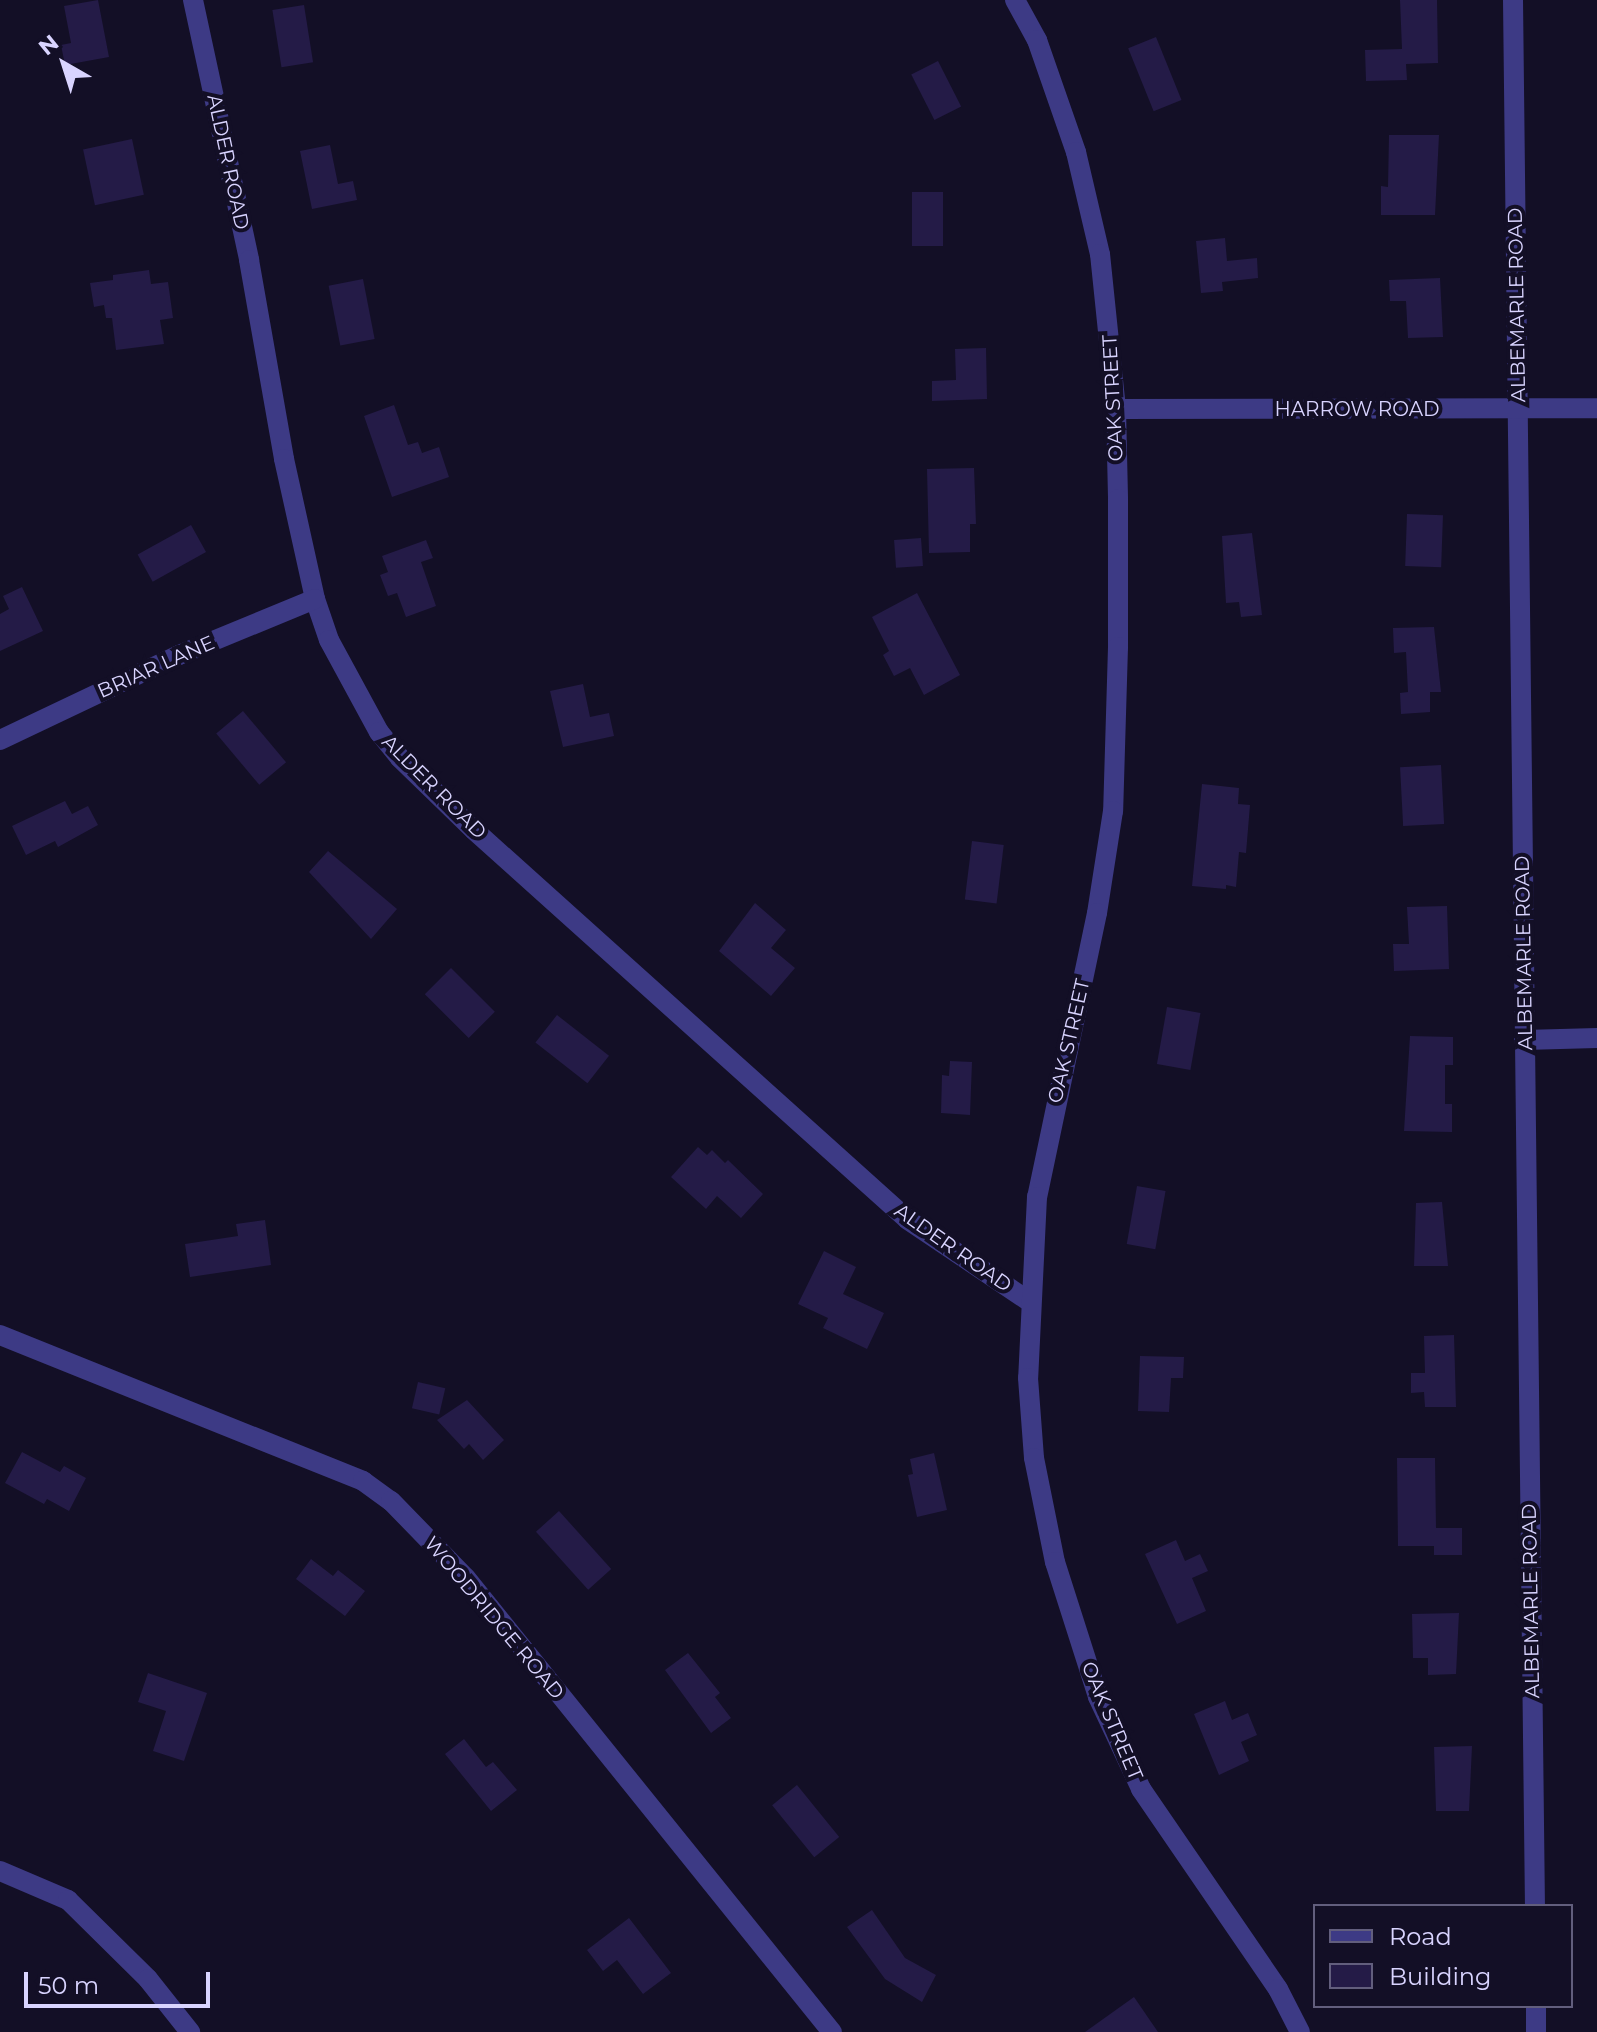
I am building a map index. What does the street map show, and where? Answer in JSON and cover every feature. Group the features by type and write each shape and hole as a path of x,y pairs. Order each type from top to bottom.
{"street":[{"name":"ALDER ROAD","path":"193,0 249,260 284,459 315,599 329,640 347,678 379,732 400,758 474,830 908,1220 1030,1302"},
{"name":"OAK STREET","path":"1015,0 1037,40 1076,152 1100,254 1116,409 1118,647 1113,811 1097,913 1037,1197 1028,1378 1034,1458 1055,1562 1098,1697 1141,1789 1278,1989 1300,2032"},
{"name":"ALBEMARLE ROAD","path":"1513,0 1535,1904"},
{"name":"HARROW ROAD","path":"1116,409 1597,408"},
{"name":"BRIAR LANE","path":"0,740 179,655 315,599"},
{"path":"1524,1040 1597,1038"},
{"name":"WOODRIDGE ROAD","path":"0,1335 363,1481 391,1501 466,1578 832,2032"},
{"path":"0,1871 68,1900 148,1979 190,2032"},
{"path":"1536,2008 1536,2032"}],"building":[{"path":"98,0 109,57 65,65 61,45 71,43 64,6"},
{"path":"1400,0 1437,0 1438,63 1406,64 1407,80 1366,81 1365,50 1402,49"},
{"path":"304,5 313,62 281,67 272,10"},
{"path":"1156,37 1181,100 1154,111 1128,48"},
{"path":"938,61 961,106 934,120 911,75"},
{"path":"1389,135 1439,135 1435,215 1381,215 1381,186 1388,187"},
{"path":"132,139 144,195 95,205 83,149"},
{"path":"330,145 338,184 353,181 357,200 312,209 300,151"},
{"path":"912,192 943,192 943,246 912,246"},
{"path":"1225,238 1227,261 1257,258 1258,278 1222,282 1223,291 1201,293 1196,241"},
{"path":"149,270 151,284 168,282 173,318 160,320 164,344 116,350 112,318 106,318 104,305 94,307 90,283 113,280 113,275"},
{"path":"1440,278 1443,337 1408,338 1406,301 1390,301 1389,280"},
{"path":"363,279 375,339 340,346 329,286"},
{"path":"986,348 987,399 932,401 932,381 956,380 955,349"},
{"path":"394,405 408,445 418,442 422,453 439,447 449,477 392,497 364,416"},
{"path":"974,468 976,524 970,524 970,552 929,553 927,469"},
{"path":"1407,514 1443,515 1441,567 1405,566"},
{"path":"191,525 206,552 153,582 138,555"},
{"path":"1252,533 1262,615 1241,617 1239,602 1226,603 1222,536"},
{"path":"921,538 923,566 896,568 894,540"},
{"path":"426,540 433,558 421,562 436,606 406,617 397,593 388,596 380,575 388,572 382,556"},
{"path":"22,587 43,631 0,651 0,614 9,609 3,596"},
{"path":"917,593 960,675 924,695 910,668 894,676 883,655 889,651 872,617"},
{"path":"1434,627 1441,692 1430,692 1430,712 1401,714 1400,693 1408,692 1406,652 1394,653 1393,628"},
{"path":"583,684 590,717 609,713 614,736 563,747 550,691"},
{"path":"243,711 286,762 259,785 216,733"},
{"path":"1441,765 1444,824 1403,826 1400,767"},
{"path":"1202,784 1239,788 1238,804 1250,805 1246,853 1239,852 1236,887 1192,886"},
{"path":"65,801 72,814 88,806 98,825 58,847 55,841 26,855 12,826"},
{"path":"972,841 1004,845 997,903 965,900"},
{"path":"328,851 397,909 371,939 309,872"},
{"path":"755,903 786,930 771,948 795,968 771,996 719,951"},
{"path":"1447,906 1449,969 1394,971 1393,944 1409,944 1407,907"},
{"path":"451,968 495,1012 469,1038 425,994"},
{"path":"1167,1007 1200,1013 1190,1070 1157,1064"},
{"path":"557,1015 609,1056 587,1083 535,1043"},
{"path":"1410,1036 1453,1037 1453,1065 1445,1065 1445,1104 1452,1104 1452,1132 1404,1131"},
{"path":"950,1061 972,1062 970,1115 941,1113 942,1075 949,1076"},
{"path":"698,1147 707,1155 712,1150 725,1163 728,1160 763,1194 741,1218 717,1196 706,1209 671,1177"},
{"path":"1137,1186 1166,1191 1155,1249 1127,1244"},
{"path":"1442,1202 1448,1266 1414,1266 1416,1203"},
{"path":"265,1220 271,1265 190,1277 185,1244 238,1236 236,1224"},
{"path":"824,1251 856,1267 843,1294 884,1313 867,1349 823,1328 828,1318 798,1304"},
{"path":"1454,1335 1456,1407 1425,1407 1424,1392 1411,1393 1411,1373 1425,1373 1424,1336"},
{"path":"1140,1356 1184,1357 1183,1378 1171,1378 1169,1412 1138,1411"},
{"path":"418,1382 445,1388 439,1415 412,1408"},
{"path":"467,1400 504,1440 483,1460 469,1444 464,1449 437,1420"},
{"path":"22,1452 60,1472 64,1466 86,1478 69,1511 47,1499 44,1504 5,1483"},
{"path":"934,1453 947,1510 917,1517 908,1475 913,1474 910,1459"},
{"path":"1397,1458 1435,1458 1436,1528 1462,1528 1462,1555 1434,1555 1434,1546 1398,1546"},
{"path":"559,1511 611,1569 588,1590 536,1532"},
{"path":"1176,1540 1185,1561 1200,1554 1208,1571 1192,1578 1206,1611 1177,1624 1145,1554"},
{"path":"311,1559 333,1576 338,1570 365,1591 345,1616 296,1579"},
{"path":"1459,1613 1456,1674 1428,1675 1428,1658 1413,1658 1412,1614"},
{"path":"688,1653 720,1693 715,1697 731,1718 711,1733 665,1670"},
{"path":"148,1673 207,1693 184,1761 153,1751 166,1711 138,1702"},
{"path":"1225,1701 1232,1720 1248,1713 1257,1735 1241,1742 1249,1761 1219,1775 1194,1714"},
{"path":"464,1739 486,1767 493,1762 517,1790 491,1811 445,1754"},
{"path":"1472,1746 1469,1811 1436,1811 1434,1747"},
{"path":"797,1785 839,1837 814,1857 772,1805"},
{"path":"872,1910 905,1958 936,1975 922,2002 885,1979 847,1927"},
{"path":"629,1918 671,1973 643,1994 617,1960 603,1971 587,1950"},
{"path":"1134,1997 1158,2032 1085,2032"}]}
